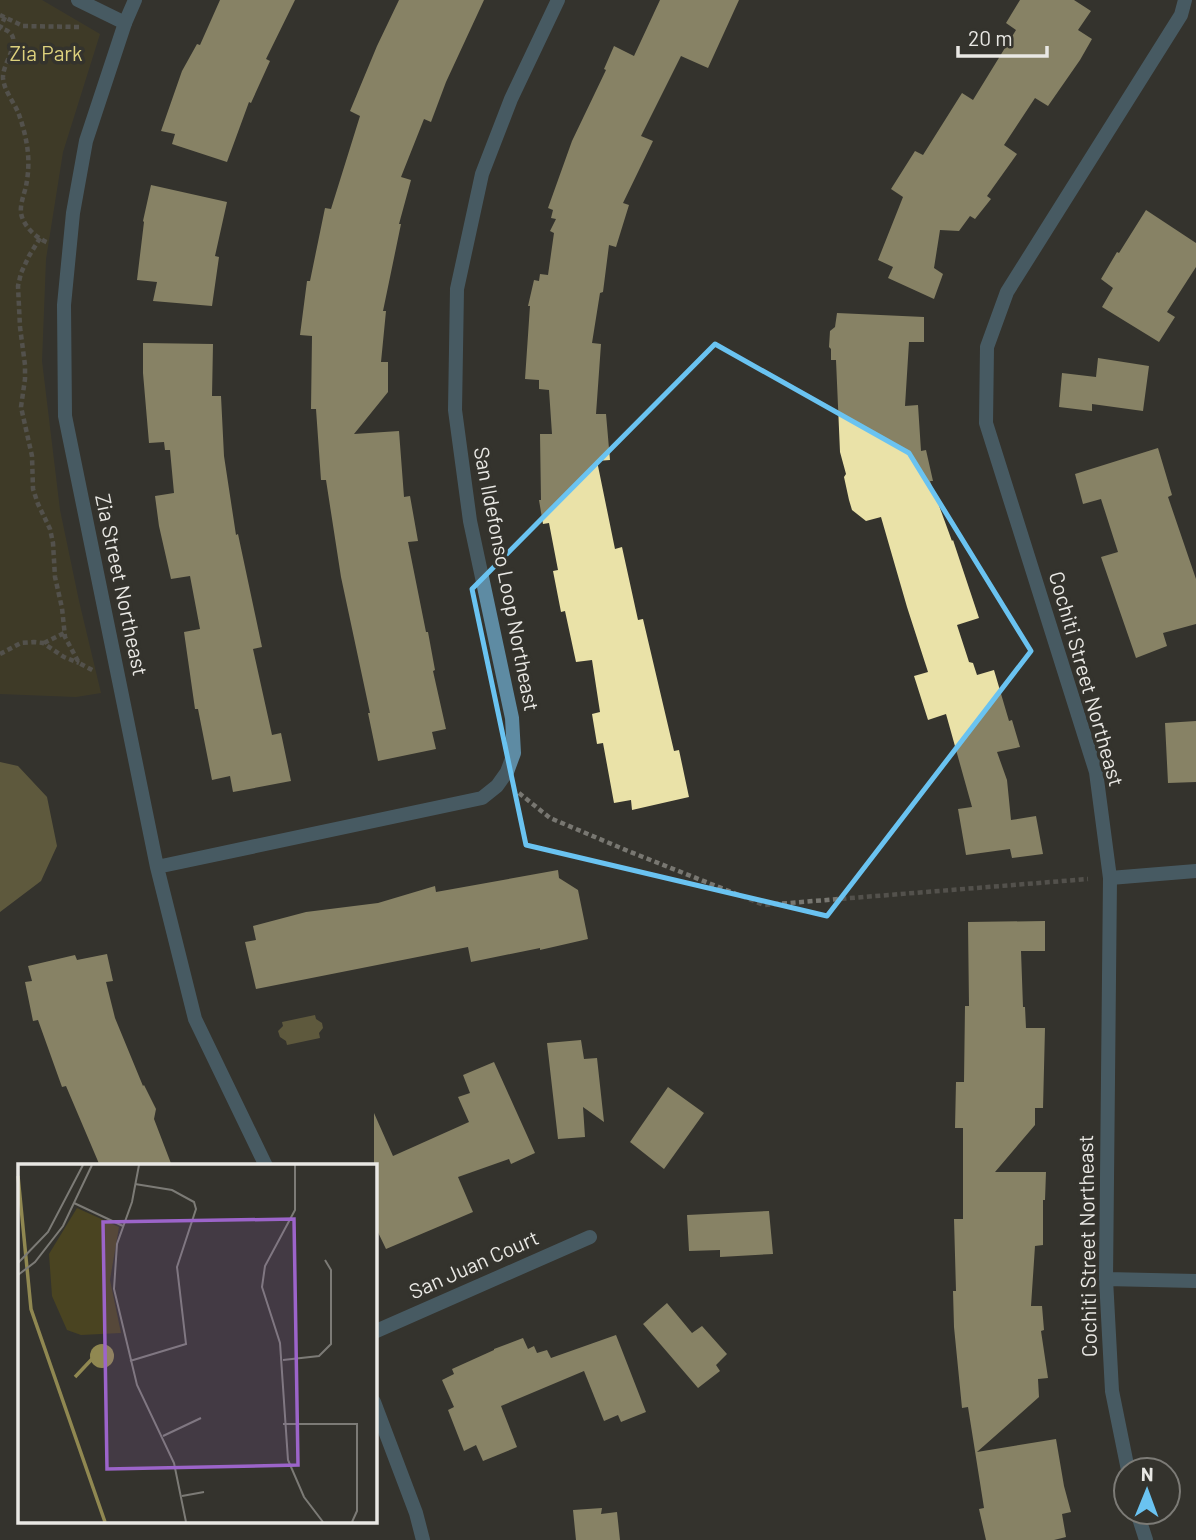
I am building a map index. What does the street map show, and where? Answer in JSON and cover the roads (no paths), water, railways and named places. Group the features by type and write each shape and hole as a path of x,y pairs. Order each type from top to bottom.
{"street":[{"path":"78,0 125,23"},
{"name":"Zia Street Northeast","path":"135,0 86,141 73,213 64,305 65,416 157,867 195,1019 265,1164"},
{"name":"San Ildefonso Loop Northeast","path":"157,867 482,798 497,786 507,772 514,753 512,718 470,521 455,410 457,289 482,174 511,99 558,0"},
{"name":"Cochiti Street Northeast","path":"1125,1456 1112,1391 1106,1279 1110,878 1096,772 986,424 987,347 1007,292 1181,15 1185,0"},
{"path":"1110,878 1196,871"},
{"name":"San Juan Court","path":"376,1331 590,1237"},
{"path":"1106,1279 1196,1281"},
{"path":"376,1407 416,1513 423,1540"}],"park label":[{"name":"Zia Park","path":"46,54"}]}
